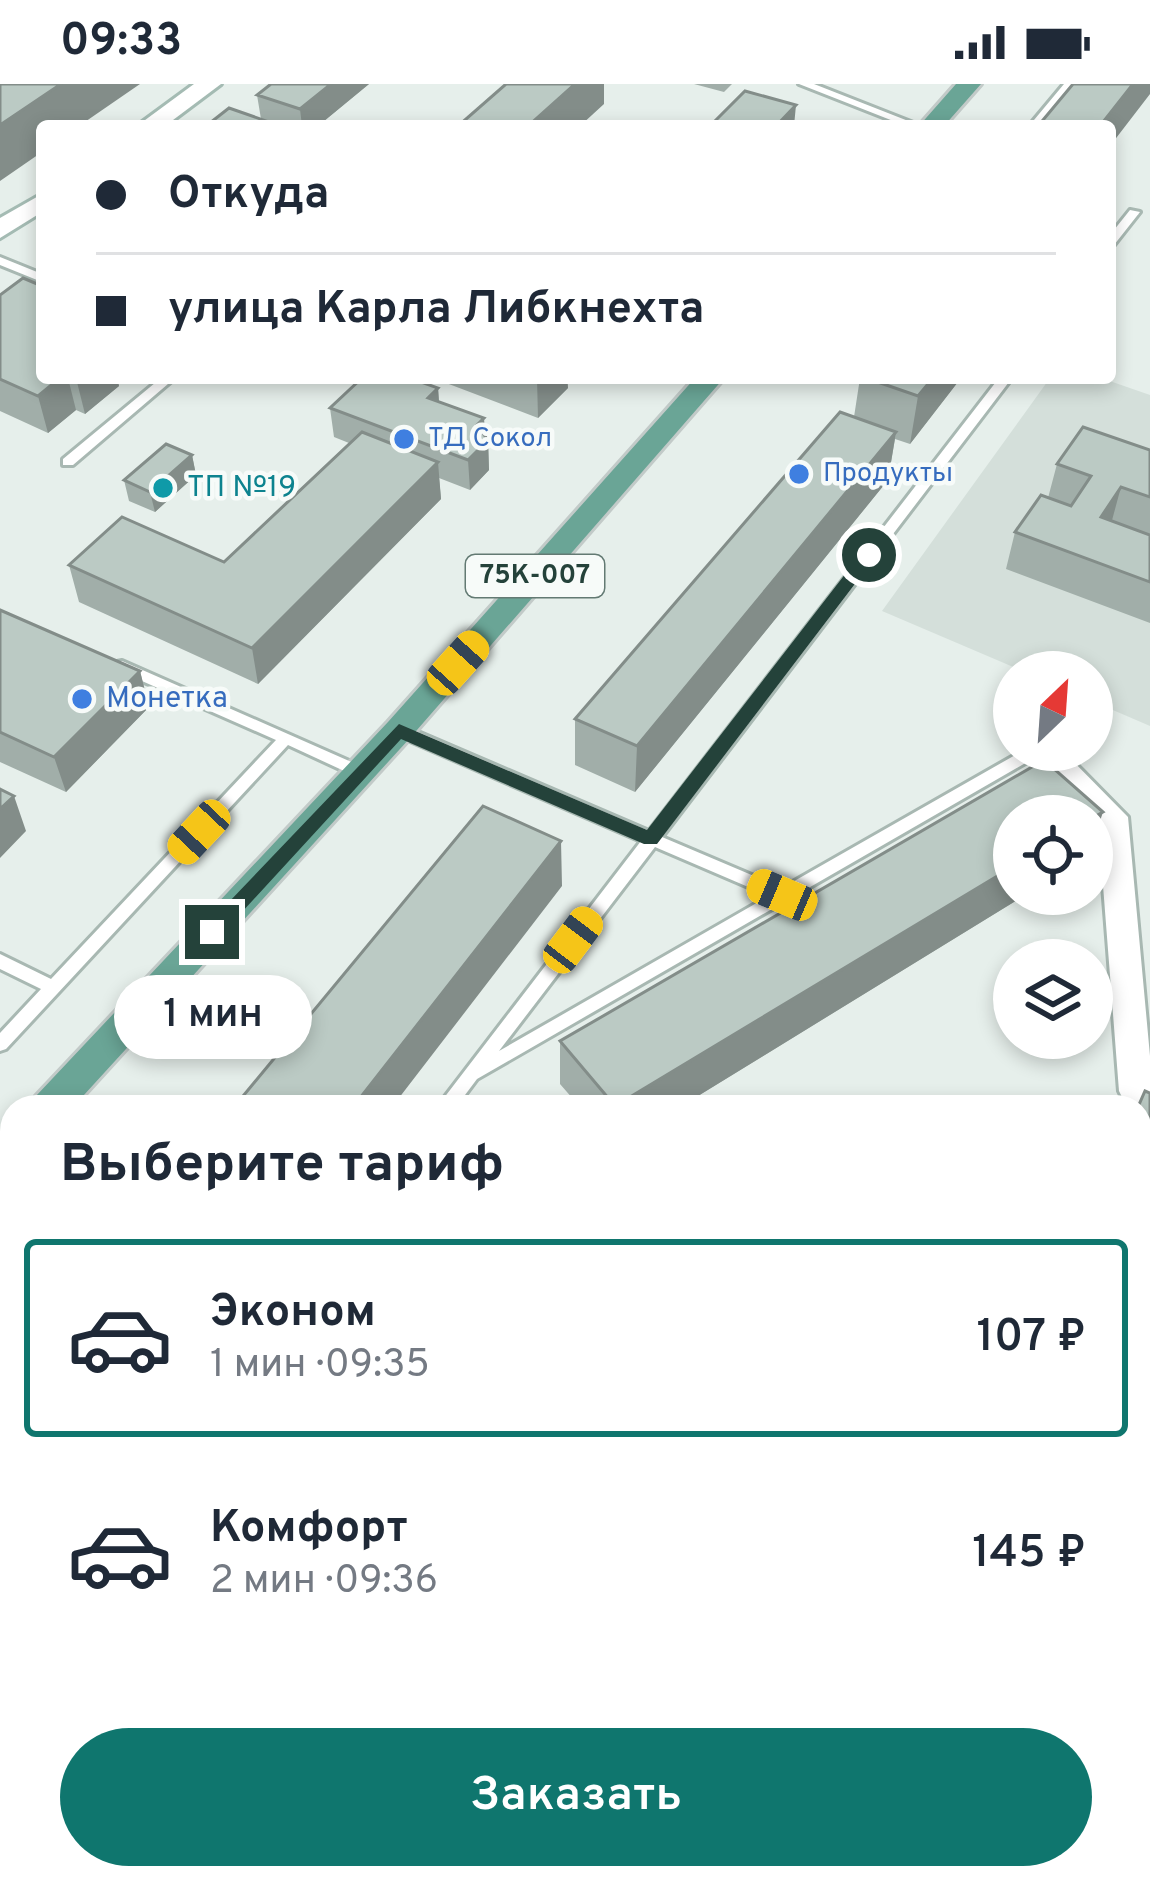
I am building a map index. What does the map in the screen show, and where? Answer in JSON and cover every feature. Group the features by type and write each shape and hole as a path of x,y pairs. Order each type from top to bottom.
{"main road":[{"path":"937,120 970,84"},
{"name":"75К-007","path":"60,1095 399,730 700,384"}],"street":[{"path":"158,120 209,84"},
{"path":"0,230 36,205"},
{"path":"1063,771 1113,818 1136,1091 1145,1095"}],"lane":[{"path":"804,84 900,120"},
{"path":"1039,120 1070,84"},
{"path":"1116,235 1134,212"},
{"path":"0,261 36,276"},
{"path":"68,462 162,384"},
{"path":"455,1095 1001,384"},
{"path":"104,658 360,772"},
{"path":"399,730 782,895"},
{"path":"0,1044 286,738"},
{"path":"469,1076 1003,771"},
{"path":"0,961 54,988"}],"shaded area":[{"path":"1116,383 1150,395 1150,726 1113,710 1113,651 993,651 993,658 882,611 1046,384"}],"building":[{"path":"0,84 61,84 0,125"},
{"path":"271,84 331,84 300,109 257,95"},
{"path":"506,84 575,84 535,120 465,120"},
{"path":"1073,84 1133,84 1105,120 1043,120"},
{"path":"745,91 796,105 782,120 716,120"},
{"path":"229,108 263,120 214,120"},
{"path":"23,278 36,283 36,384 53,384 38,396 0,379 0,295"},
{"path":"356,384 427,384 438,388 428,398 484,418 477,425 488,440 468,460 330,408"},
{"path":"883,384 928,384 918,396"},
{"path":"840,412 896,432 637,746 575,719"},
{"path":"1083,427 1150,450 1150,497 1121,487 1101,517 1150,535 1150,582 1015,532 1041,495 1071,506 1091,476 1057,464"},
{"path":"362,432 438,462 252,648 69,565 122,517 224,562"},
{"path":"166,444 192,455 150,492 124,480"},
{"path":"0,610 140,671 54,757 0,732"},
{"path":"1025,771 1056,771 1084,795 993,795 993,879 633,1095 606,1095 560,1041"},
{"path":"0,789 14,796 0,809"},
{"path":"483,806 561,841 362,1095 244,1095"}],"place":[{"name":"ТД Сокол","path":"404,439"},
{"name":"Продукты","path":"799,474"},
{"name":"ТП №19","path":"163,488"},
{"name":"Монетка","path":"82,699"}],"route":[{"path":"212,932 399,730 650,839 869,555"}]}
